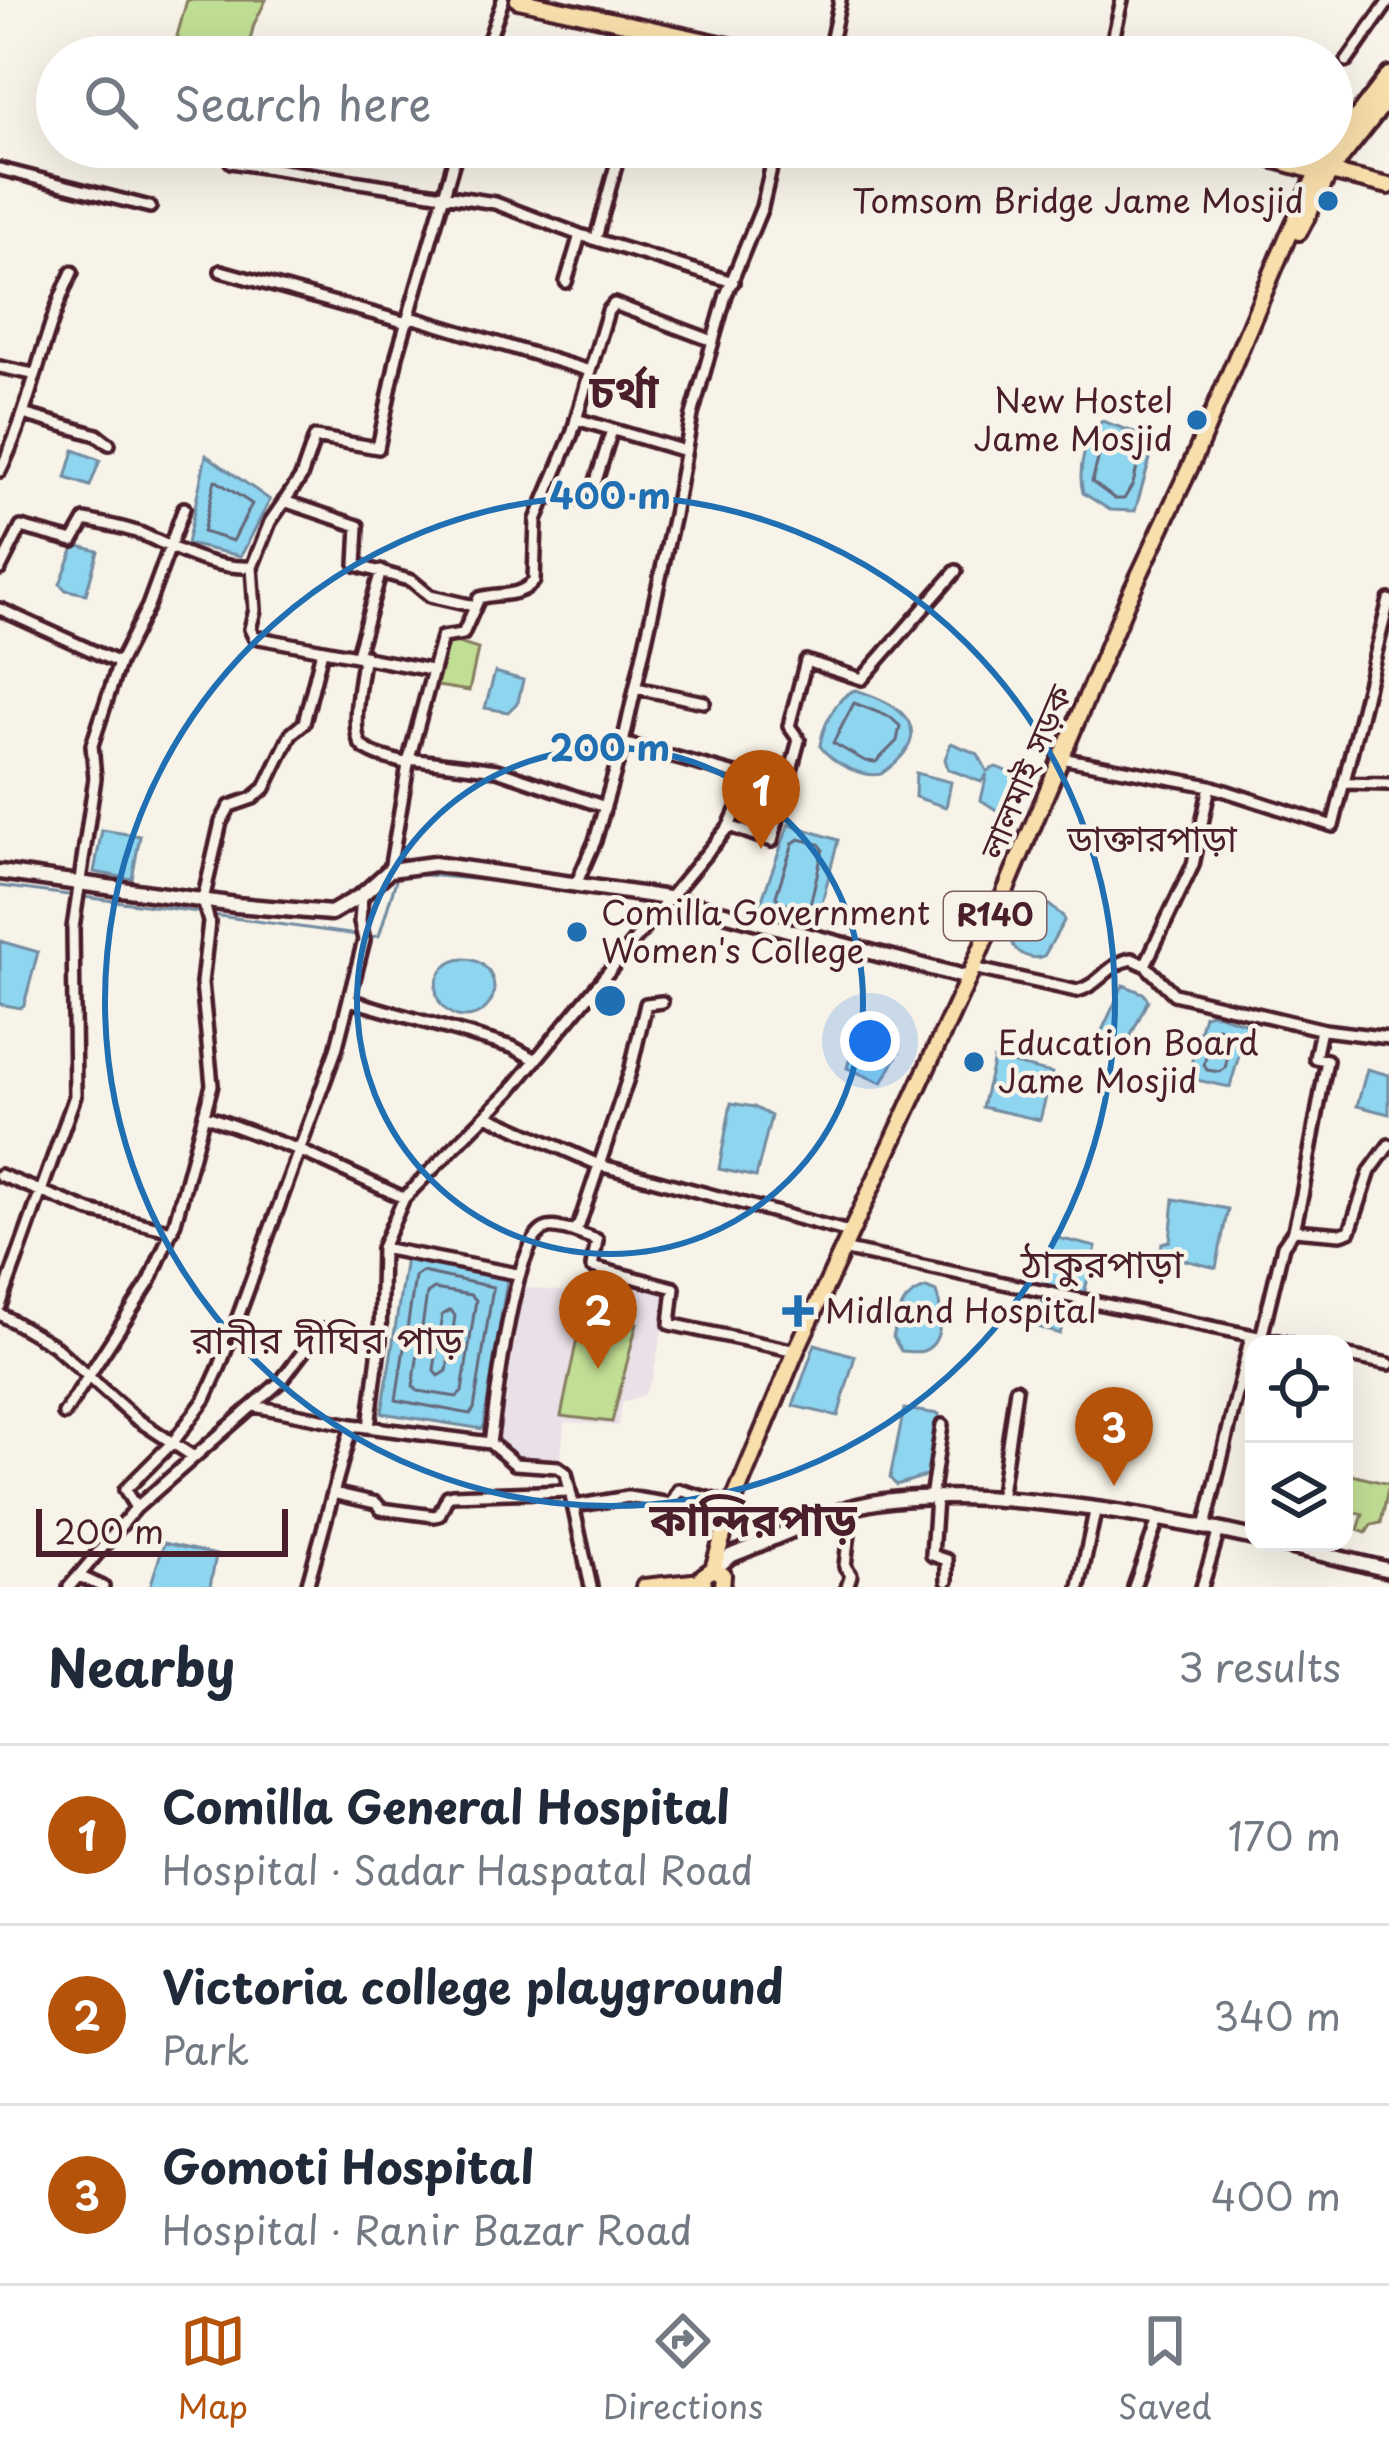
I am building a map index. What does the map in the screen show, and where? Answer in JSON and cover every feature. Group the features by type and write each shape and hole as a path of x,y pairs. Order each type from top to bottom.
{"main road":[{"path":"518,0 589,7 676,36"},
{"name":"লালমাই সড়ক","path":"1353,128 1389,75"},
{"name":"লালমাই সড়ক","path":"1353,137 1389,97"},
{"name":"লালমাই সড়ক","path":"714,1569 732,1505 796,1351 970,973 1127,602 1326,168"},
{"path":"1330,168 1389,182"},
{"path":"644,1587 703,1584 704,1572 714,1569 723,1575 722,1587"}],"street":[{"path":"490,36 503,0"},
{"path":"832,36 840,0"},
{"path":"1114,36 1122,0"},
{"path":"1353,52 1389,1"},
{"path":"649,36 651,29"},
{"path":"275,168 495,203 733,282"},
{"path":"431,670 254,637 250,628 255,610 252,567 267,526 302,477 315,437 377,449 407,323 452,168"},
{"path":"596,238 615,168"},
{"path":"577,882 595,841 623,743 713,341 762,207 771,168"},
{"path":"0,169 150,207"},
{"path":"566,282 580,235"},
{"path":"221,271 407,323"},
{"path":"0,471 72,272"},
{"path":"390,870 409,761 442,637 464,634 474,606 484,595 504,597 530,586 536,576 534,527 576,419 608,311 614,304 713,341"},
{"path":"407,323 411,316 452,326 590,370"},
{"path":"0,367 33,374"},
{"path":"23,414 97,435 109,444"},
{"path":"576,419 685,452"},
{"path":"547,497 591,497 612,430"},
{"path":"284,501 356,525 356,566 412,581 430,596 474,606"},
{"path":"184,508 171,551 119,663 92,746 95,778 71,971 75,1096 0,1310 53,1345 135,1418 194,1457"},
{"path":"0,568 21,526 73,541 86,520 145,536 171,551 208,562 252,567"},
{"path":"381,571 361,654 355,708 364,748 409,761 485,767 605,807"},
{"path":"729,826 772,841 800,740 789,726 806,661 862,679 956,571"},
{"path":"1061,758 1210,786 1333,826 1389,600"},
{"path":"0,609 119,663"},
{"path":"64,1414 150,1281 172,1231 212,1085 202,983 209,922 203,900 221,822 230,806 265,788 291,734 304,723 322,651"},
{"path":"636,688 704,702"},
{"path":"369,1427 380,1340 382,1247 404,1198 536,1060 701,865 729,826 749,783 746,777 623,743"},
{"path":"1343,783 1389,784"},
{"path":"1145,965 1193,865 1210,786"},
{"path":"331,913 362,895 390,870 434,864 577,882 970,973 1077,991 1092,986 1121,961 1132,959 1145,965 1174,994 1321,1030 1389,1038"},
{"path":"0,872 82,886 331,913 363,932"},
{"path":"136,1508 125,1490 174,1441 206,1399 220,1366 336,1050 363,932 362,895"},
{"path":"349,1000 512,1047 536,1060"},
{"path":"572,1231 630,1072 646,1004 662,1002"},
{"path":"1257,1335 1283,1246 1294,1230 1327,1060 1315,1058 1321,1030"},
{"path":"204,1115 299,1150 404,1198"},
{"path":"486,1115 598,1165 849,1232"},
{"path":"1294,1230 1350,1231 1370,1171 1389,1145"},
{"path":"0,1175 90,1211 172,1231"},
{"path":"490,1443 517,1274 528,1247 540,1231 550,1227 597,1240 592,1267 674,1288 670,1324 796,1351"},
{"path":"382,1247 517,1274"},
{"path":"842,1249 1247,1335"},
{"path":"69,1587 136,1508 281,1381 319,1331 340,1328 380,1340"},
{"path":"1353,1356 1389,1364"},
{"path":"1202,1587 1245,1385"},
{"path":"1000,1500 1016,1389"},
{"path":"254,1406 490,1443 515,1464 562,1468 591,1587"},
{"path":"942,1424 932,1551 934,1557 948,1562 946,1581"},
{"path":"308,1587 352,1425"},
{"path":"574,1506 628,1497 671,1504 679,1490 732,1505"},
{"path":"333,1493 376,1503 381,1509 439,1516 452,1495 571,1491"},
{"path":"714,1569 730,1556 852,1508 934,1498 1000,1500 1245,1536"},
{"path":"847,1587 852,1508"},
{"path":"1079,1587 1095,1512"},
{"path":"1134,1587 1158,1520"},
{"path":"1310,1551 1389,1570"},
{"path":"79,1576 103,1587"}],"shaded area":[{"path":"592,1271 670,1290 653,1376 645,1394 622,1403 618,1426 565,1422 560,1462 520,1461 501,1448 500,1433 523,1287 584,1294"}],"green space":[{"path":"187,0 266,0 251,36 177,36"},
{"path":"452,641 478,649 469,691 431,685 443,646"},
{"path":"583,1310 637,1323 612,1422 561,1416"},
{"path":"1353,1475 1389,1484 1381,1523 1371,1525 1366,1533 1358,1530 1363,1514 1353,1512"}],"water":[{"path":"1102,421 1151,438 1154,445 1135,511 1110,510 1083,493 1084,454"},
{"path":"74,450 100,460 90,486 66,478"},
{"path":"206,455 270,500 241,556 187,544"},
{"path":"75,545 98,551 86,594 60,584"},
{"path":"495,672 523,680 518,702 508,712 485,708"},
{"path":"855,690 889,704 909,723 909,746 881,774 848,768 820,746 831,713"},
{"path":"951,743 978,754 987,771 996,767 1018,775 1008,813 981,800 987,774 981,782 948,769 945,759"},
{"path":"916,773 951,782 946,807 915,797"},
{"path":"789,824 838,840 816,926 760,905"},
{"path":"102,830 140,836 132,879 94,872"},
{"path":"1044,901 1064,921 1044,956 1029,957 1012,941 1037,903"},
{"path":"0,941 38,952 20,1008 0,1004"},
{"path":"465,959 485,968 494,988 485,1008 465,1017 445,1008 436,988 445,968"},
{"path":"1123,985 1148,1000 1125,1048 1100,1035"},
{"path":"1204,1015 1248,1024 1230,1087 1196,1080 1189,1072"},
{"path":"864,1033 899,1052 882,1083 847,1068 856,1035"},
{"path":"994,1059 1052,1073 1040,1120 982,1107"},
{"path":"1367,1069 1389,1075 1389,1114 1357,1106"},
{"path":"731,1103 771,1116 756,1177 719,1169"},
{"path":"1174,1199 1228,1209 1216,1268 1160,1254 1162,1243 1170,1241"},
{"path":"1054,1237 1096,1247 1084,1294 1043,1284"},
{"path":"406,1258 508,1274 483,1429 382,1413"},
{"path":"926,1288 936,1292 938,1299 935,1341 923,1351 901,1351 893,1337 899,1313 911,1296"},
{"path":"1042,1300 1067,1309 1060,1334 1035,1326"},
{"path":"815,1344 855,1356 838,1416 793,1406"},
{"path":"904,1409 939,1414 929,1475 896,1485 890,1478"},
{"path":"164,1543 216,1555 210,1587 150,1587"}],"waterway":[{"path":"367,937 379,936 397,877 426,875 539,885"},
{"path":"0,886 198,912"},
{"path":"212,915 357,935"},
{"path":"772,932 832,948"}],"place":[{"name":"Tomsom Bridge Jame Mosjid","path":"1328,201"},
{"name":"New Hostel Jame Mosjid","path":"1197,420"},
{"name":"Comilla General Hospital","path":"761,849"},
{"name":"Comilla Government Women's College","path":"577,932"},
{"name":"Education Board Jame Mosjid","path":"974,1062"},
{"name":"Midland Hospital","path":"798,1311"},
{"name":"Victoria college playground","path":"598,1369"},
{"name":"Gomoti Hospital","path":"1114,1486"}],"district":[{"name":"চর্থা","path":"624,392"},
{"name":"ডাক্তারপাড়া","path":"1152,839"},
{"name":"ঠাকুরপাড়া","path":"1102,1264"},
{"name":"রানীর দীঘির পাড়","path":"327,1340"},
{"name":"কান্দিরপাড়","path":"753,1520"}]}
